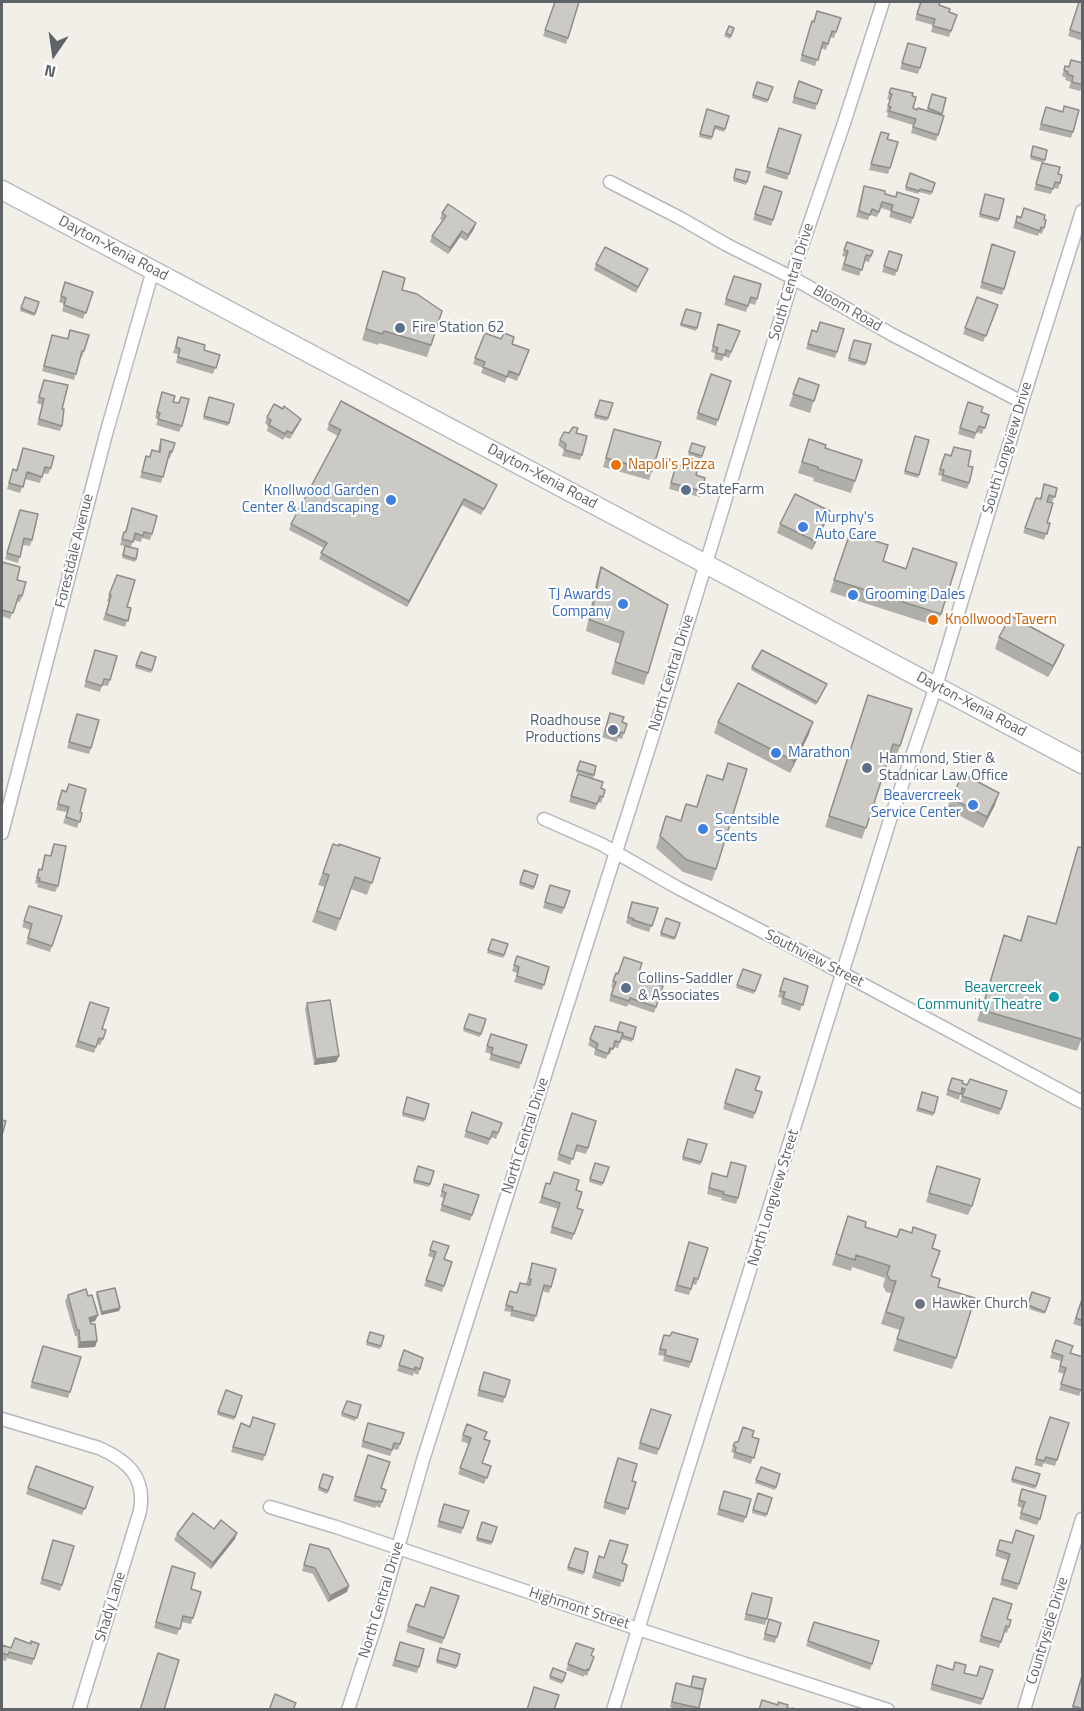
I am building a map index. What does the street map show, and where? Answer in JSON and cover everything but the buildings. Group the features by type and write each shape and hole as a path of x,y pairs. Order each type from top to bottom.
{"main road":[{"name":"Dayton-Xenia Road","path":"2,190 1083,764"}],"street":[{"name":"South Central Drive","path":"705,564 795,266 883,2"},
{"name":"Bloom Road","path":"610,182 1022,402"},
{"name":"South Longview Drive","path":"936,686 1022,402 1083,211"},
{"name":"Forestdale Avenue","path":"2,833 106,434 153,270"},
{"name":"North Central Drive","path":"348,1710 423,1460 616,853 705,564"},
{"name":"North Longview Street","path":"613,1710 906,770 936,686"},
{"name":"Southview Street","path":"544,819 601,844 735,918 1083,1102"},
{"name":"Shady Lane","path":"2,1419 112,1454 125,1462 136,1475 141,1489 141,1504 79,1710"},
{"name":"Highmont Street","path":"270,1507 888,1710"},
{"name":"Countryside Drive","path":"1024,1710 1083,1519"}],"place":[{"name":"Fire Station 62","path":"400,328"},
{"name":"Napoli's Pizza","path":"616,465"},
{"name":"StateFarm","path":"686,490"},
{"name":"Knollwood Garden Center & Landscaping","path":"391,500"},
{"name":"Murphy's Auto Care","path":"803,527"},
{"name":"Grooming Dales","path":"853,595"},
{"name":"TJ Awards Company","path":"623,604"},
{"name":"Knollwood Tavern","path":"933,620"},
{"name":"Roadhouse Productions","path":"613,730"},
{"name":"Marathon","path":"776,753"},
{"name":"Hammond, Stier & Stadnicar Law Office","path":"867,768"},
{"name":"Beavercreek Service Center","path":"973,805"},
{"name":"Scentsible Scents","path":"703,829"},
{"name":"Collins-Saddler & Associates","path":"626,988"},
{"name":"Beavercreek Community Theatre","path":"1054,997"},
{"name":"Hawker Church","path":"920,1304"}]}
